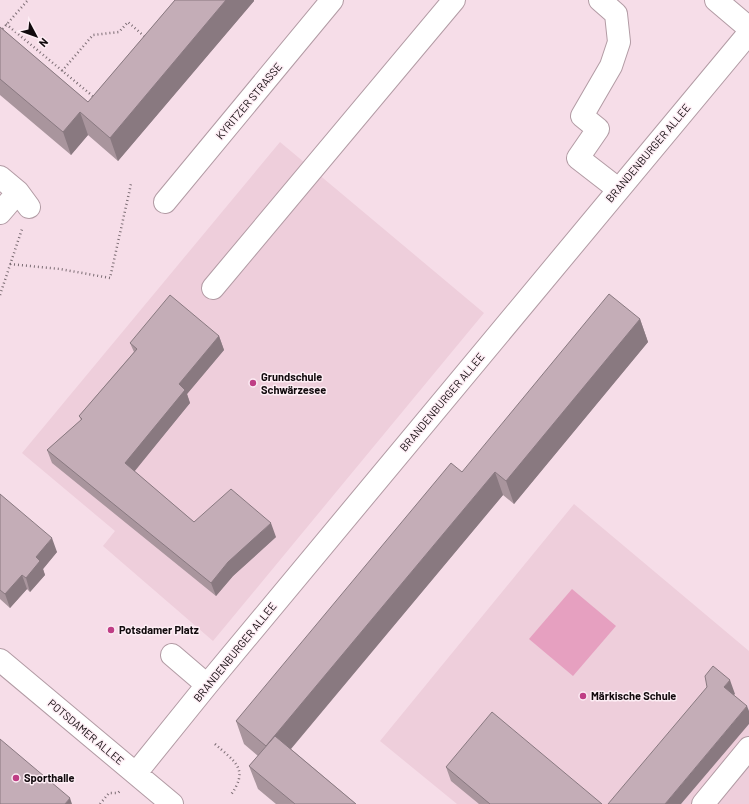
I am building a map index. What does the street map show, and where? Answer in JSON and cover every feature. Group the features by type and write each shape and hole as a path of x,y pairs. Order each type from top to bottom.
{"street":[{"name":"KYRITZER STRASSE","path":"165,202 332,0"},
{"path":"213,288 454,0"},
{"path":"600,0 616,14 619,42 611,66 582,116 598,129 578,158 618,189"},
{"path":"716,0 749,28"},
{"name":"BRANDENBURGER ALLEE","path":"136,774 207,685 749,32"},
{"path":"0,177 23,200 0,213"},
{"path":"172,655 207,685"},
{"name":"POTSDAMER ALLEE","path":"0,660 172,804"},
{"path":"703,804 749,748"}],"path":[{"path":"0,32 28,0"},
{"path":"62,71 93,35 119,32 128,22 145,37 140,43"},
{"path":"6,24 94,98 100,92"},
{"path":"10,264 60,269 110,278 131,184"},
{"path":"0,295 10,264 23,200"},
{"path":"215,744 236,763 240,772 238,786 230,796"}],"shaded area":[{"name":"Grundschule Schwärzesee","path":"280,142 484,313 213,641 103,546 115,531 22,453"},
{"name":"Märkische Schule","path":"574,504 749,651 749,804 457,804 380,741"},
{"path":"572,589 616,626 573,676 529,639"}],"building":[{"path":"175,0 226,0 110,138 80,112 63,132 0,79 0,27 88,102"},
{"path":"609,294 640,319 506,481 495,472 266,746 236,721 451,463 462,472"},
{"path":"170,295 219,336 179,384 185,390 125,463 194,522 231,489 271,523 228,562 211,583 47,450 82,419 79,416 137,349 130,343"},
{"path":"0,494 52,538 36,557 40,561 26,578 22,575 5,594 0,590"},
{"path":"713,666 730,680 724,687 747,706 665,804 608,804 707,687 705,676"},
{"path":"492,712 602,804 490,804 446,767"},
{"path":"275,736 356,804 295,804 249,766"},
{"name":"Sporthalle","path":"0,739 70,798 65,804 0,804"}],"place":[{"name":"Grundschule Schwärzesee","path":"253,383"},
{"name":"Potsdamer Platz","path":"111,630"},
{"name":"Märkische Schule","path":"583,696"},
{"name":"Sporthalle","path":"16,778"}]}
